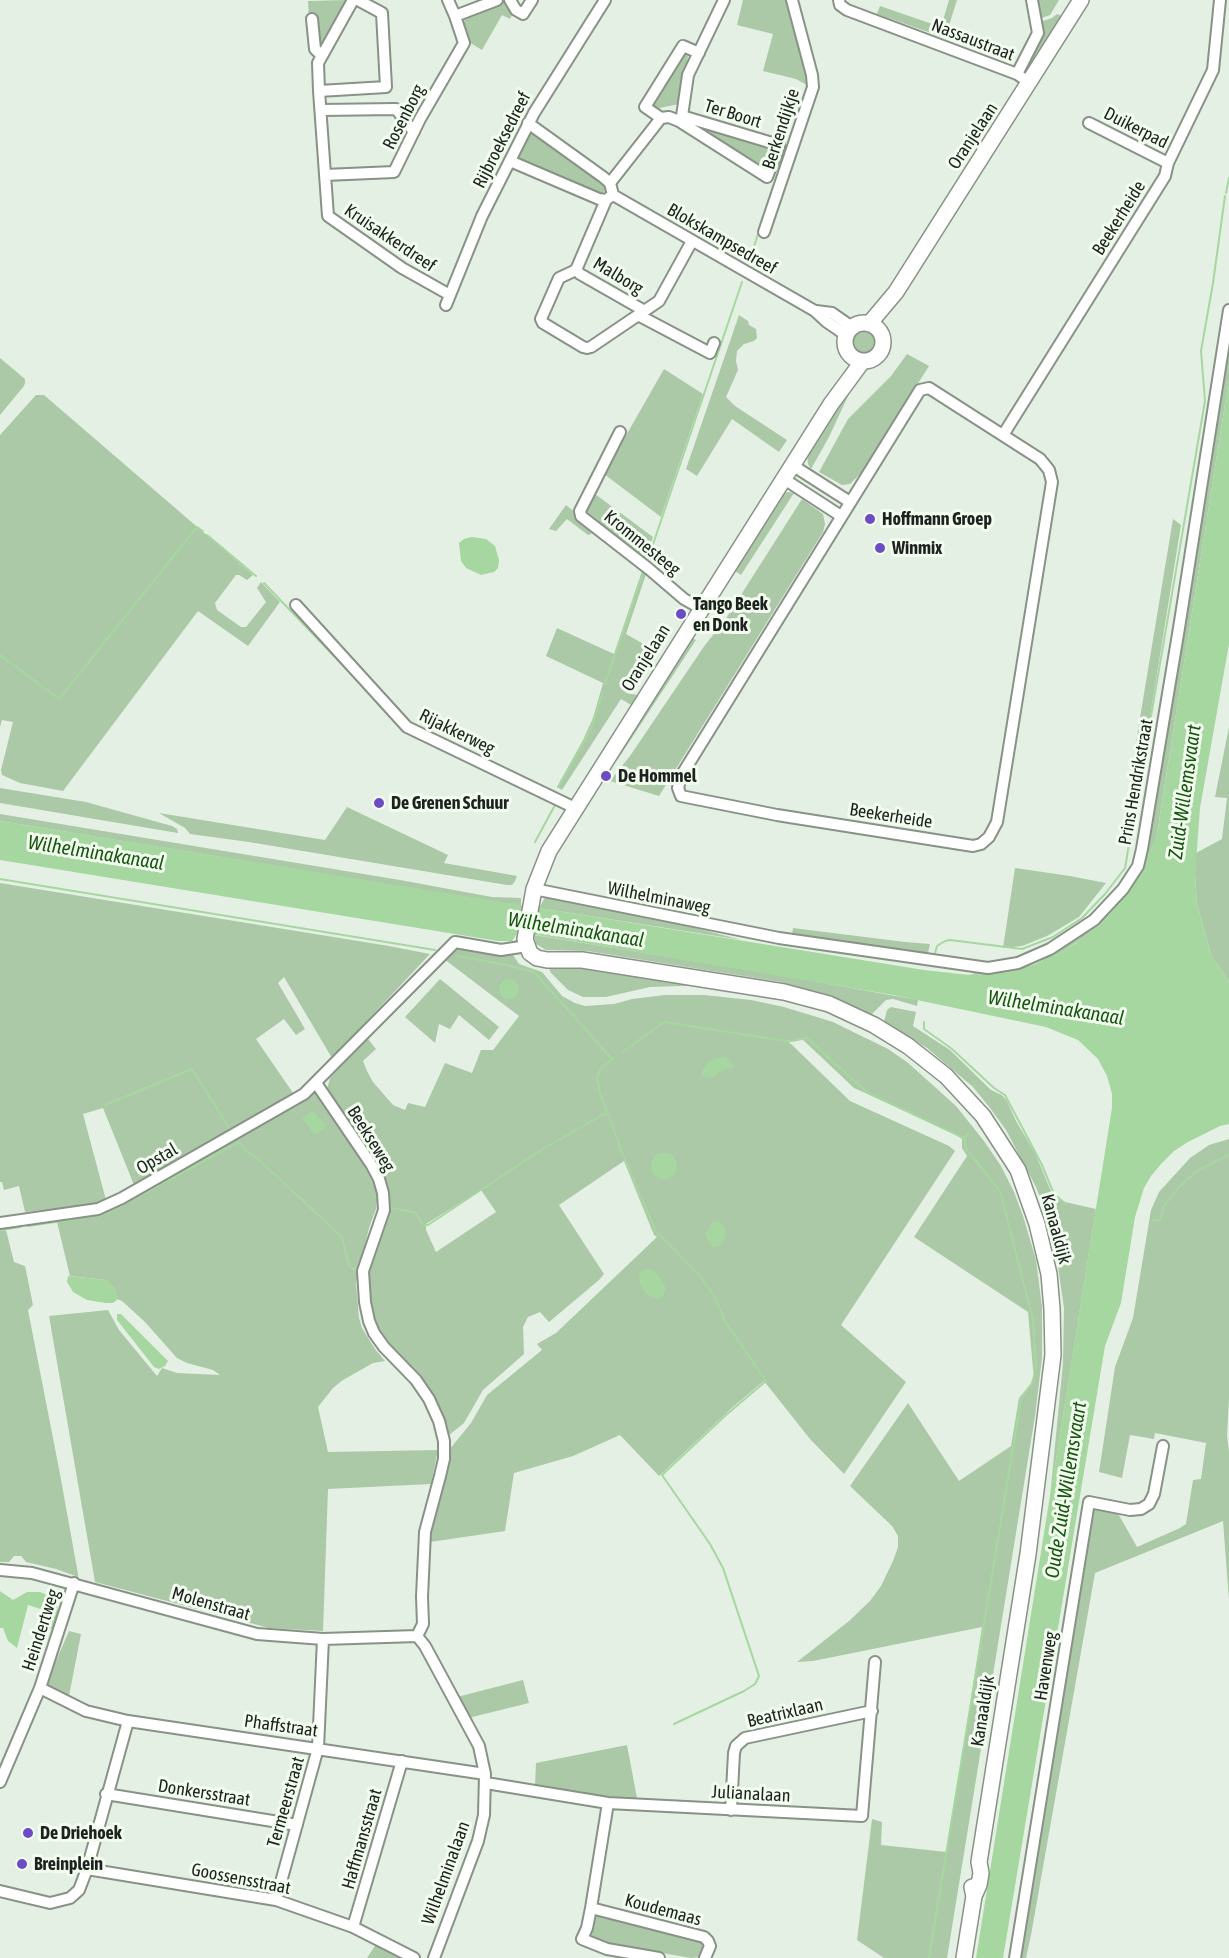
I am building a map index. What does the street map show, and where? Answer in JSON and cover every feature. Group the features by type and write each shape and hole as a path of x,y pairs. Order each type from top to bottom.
{"main road":[{"name":"Oranjelaan","path":"874,328 892,306 896,292 1023,79 1081,0"},
{"path":"863,323 874,328 883,342 880,352 873,359 856,359 844,344 849,331 863,323"},
{"name":"Oranjelaan","path":"526,943 534,889 549,850 831,404 856,359"},
{"name":"Kanaaldijk","path":"526,943 530,953 537,958 582,960 784,992 829,1004 874,1025 908,1046 946,1076 983,1116 1018,1170 1037,1224 1048,1274 1052,1309 1053,1355 1028,1554 979,1862 980,1885 974,1896 964,1958"}],"street":[{"path":"312,18 315,49 321,55 353,0"},
{"path":"319,91 386,87 382,13 358,0"},
{"name":"Rosenborg","path":"325,175 394,172 464,43 448,0"},
{"path":"455,16 497,0"},
{"path":"510,0 516,10 523,14 532,0"},
{"name":"Rijbroeksedreef","path":"448,300 482,216 528,123 603,0"},
{"name":"Ter Boort","path":"680,118 688,75 724,0"},
{"name":"Berkendijkje","path":"764,232 813,87 812,75 792,0"},
{"name":"Nassaustraat","path":"838,0 840,5 847,10 1023,79"},
{"path":"1023,79 1038,33 1032,0"},
{"name":"Beekerheide","path":"1002,435 1165,176 1168,163 1213,70 1220,0"},
{"path":"609,198 610,183 661,118 645,106 683,46 699,53"},
{"name":"Kruisakkerdreef","path":"321,55 318,63 319,91 328,216 448,300"},
{"path":"321,110 396,109 414,132"},
{"name":"Ter Boort","path":"661,118 680,118 779,145 767,177 680,118"},
{"path":"528,123 610,183"},
{"name":"Duikerpad","path":"1089,123 1168,163"},
{"name":"Blokskampsedreef","path":"510,161 593,197 609,198 692,241 815,311 832,314 849,331"},
{"name":"Malborg","path":"609,198 576,270 559,278 542,313 543,322 582,347 587,348 659,301 692,241"},
{"name":"Malborg","path":"576,270 640,313"},
{"name":"Prins Hendrikstraat","path":"779,938 988,968 1018,963 1050,949 1095,921 1122,889 1138,866 1142,849 1229,310"},
{"path":"640,313 710,353 714,343"},
{"name":"Beekerheide","path":"928,388 1040,459 1049,470 1052,482 997,822 989,837 981,844 974,846 777,815 681,796 678,788 681,776 850,502 920,390 928,388"},
{"name":"Krommesteeg","path":"620,432 581,508 581,516 684,599 700,608"},
{"path":"792,465 850,502"},
{"path":"784,479 841,516"},
{"name":"Rijakkerweg","path":"296,605 407,727 575,808"},
{"name":"Wilhelminaweg","path":"534,889 779,938"},
{"path":"316,1083 455,942 501,950 526,943"},
{"name":"Opstal","path":"0,1223 98,1209 122,1198 304,1094 316,1083"},
{"name":"Beekseweg","path":"316,1083 371,1164 383,1193 384,1210 363,1271 369,1321 374,1334 384,1347 416,1380 429,1399 439,1420 444,1441 444,1459 425,1532 423,1624 417,1636"},
{"name":"Havenweg","path":"1015,1958 1089,1502 1130,1510 1141,1509 1149,1504 1154,1494 1163,1446"},
{"name":"Molenstraat","path":"0,1570 32,1573 74,1583 257,1634 323,1640 417,1636"},
{"name":"Heindertweg","path":"0,1782 40,1688 74,1583"},
{"name":"Wilhelminalaan","path":"417,1636 430,1655 479,1746 486,1778 484,1815 478,1841 434,1958"},
{"name":"Termeerstraat","path":"276,1900 318,1748 323,1640"},
{"name":"Julianalaan","path":"486,1778 608,1803 862,1816 875,1662"},
{"name":"Heindertweg","path":"40,1688 74,1706"},
{"name":"Phaffstraat","path":"74,1706 86,1711 128,1720 402,1761 486,1778"},
{"name":"Beatrixlaan","path":"731,1810 734,1753 736,1746 744,1738 872,1712"},
{"path":"0,1891 50,1903 70,1898 79,1890 87,1869 128,1720"},
{"name":"Haffmansstraat","path":"353,1927 402,1761"},
{"name":"Donkersstraat","path":"106,1794 297,1825"},
{"path":"608,1803 591,1908 582,1939 607,1949 659,1958"},
{"name":"Goossensstraat","path":"87,1869 276,1900 353,1927 414,1958"},
{"name":"Koudemaas","path":"591,1908 704,1937 710,1946 705,1958"}],"shaded area":[{"path":"347,0 320,48 309,18 308,1"},
{"path":"743,0 788,0 809,81 807,85 796,79 763,71 773,34 737,25"},
{"path":"949,0 957,0 945,38 877,14 880,6 941,27"},
{"path":"1035,0 1059,0 1050,15 1039,19"},
{"path":"504,1 508,2 513,13 510,19 502,15 482,50 469,42 463,24 465,19"},
{"path":"1057,14 1062,16 1053,37 1032,68 1028,62 1040,22"},
{"path":"683,54 688,56 681,101 679,104 655,109 651,103"},
{"path":"688,122 774,146 767,172"},
{"path":"535,130 603,183 607,189 602,194 596,193 518,162 516,156 528,131"},
{"path":"739,315 756,329 757,338 744,344 737,351 738,370 726,397 735,406 787,440 779,452 732,419 697,476 686,469"},
{"path":"1229,328 1229,379 1157,834 1152,848 1139,875 1104,922 1082,939 1061,952 1010,972 970,975 1009,969 1037,961 1063,948 1098,923 1131,883"},
{"path":"864,330 869,331 875,337 875,347 869,353 864,354 859,353 853,347 852,342 853,337 859,331"},
{"path":"907,354 929,366 861,473 850,484 842,485 819,472 848,419 891,376"},
{"path":"0,358 25,379 25,383 0,415"},
{"path":"664,369 703,394 661,517 604,474"},
{"path":"855,381 829,437 811,469 807,455"},
{"path":"36,395 44,395 253,575 247,580 236,575 215,603 217,610 241,627 246,627 266,602 257,588 261,582 280,602 248,646 198,611 63,791 20,783 2,775 1,770 13,722 2,720 0,727 0,435"},
{"path":"788,492 794,493 741,575 732,569 780,495"},
{"path":"595,494 653,537 645,559 586,511"},
{"path":"802,499 823,514 825,524 823,532 659,796 610,781 725,620"},
{"path":"566,505 595,529 591,534 588,535 567,519 556,531 549,529"},
{"path":"1173,519 1181,525 1142,767 1132,766"},
{"path":"643,568 647,571 626,634 654,650 626,693 637,695 631,705 621,699 562,790 557,787 593,718 603,683 546,656 557,628 614,654"},
{"path":"688,636 696,640 618,759 615,760"},
{"path":"1229,727 1229,982 1211,955 1197,904 1195,875 1196,853 1222,839 1227,798 1215,797"},
{"path":"0,788 86,802 172,826 177,829 178,833 0,803"},
{"path":"347,807 448,855 444,863 517,876 515,881 512,885 507,885 190,834 185,828 159,813 325,840"},
{"path":"0,814 492,897 521,898 521,906 0,821"},
{"path":"1015,868 1106,883 1079,917 1047,936 1022,946 1003,948"},
{"path":"0,883 430,954 332,1058 284,977 278,983 305,1029 296,1035 284,1019 256,1039 293,1093 134,1185 103,1108 83,1114 106,1200 85,1206 25,1212 19,1186 4,1190 0,1182"},
{"path":"547,894 676,923 742,940 539,908"},
{"path":"793,928 930,944 927,958 792,936"},
{"path":"534,935 918,1000 917,1006 893,999 886,1000 871,1015 828,995 781,982 587,951 546,950 536,944"},
{"path":"457,948 513,955 519,964 542,972 562,996 585,1006 614,1004 665,995 704,995 751,1000 833,1022 888,1049 907,1062 956,1106 1001,1166 1023,1216 1036,1260 1042,1307 1042,1358 1035,1416 947,1958 884,1958 857,1940 872,1819 882,1822 881,1845 947,1852 982,1627 813,1661 797,1662 849,1621 870,1601 881,1586 893,1561 898,1547 898,1536 892,1526 850,1486 908,1403 959,1481 1011,1446 1019,1398 1034,1380 1028,1312 914,1237 967,1156 962,1148 962,1139 950,1131 854,1088 801,1038 789,1042 850,1101 949,1146 955,1151 841,1325 906,1382 844,1474 810,1439 764,1381 659,1476 620,1435 573,1456 514,1473 505,1531 430,1542 449,1450 471,1423 487,1395 542,1350 537,1344 556,1333 657,1237 654,1235 624,1161 559,1205 604,1274 549,1322 540,1312 528,1317 523,1327 524,1354 483,1390 464,1423 449,1435 431,1393 413,1368 386,1343 376,1326 369,1302 368,1273 388,1206 388,1190 385,1179 327,1089 330,1078 368,1039 376,1049 363,1061 373,1082 393,1105 405,1110 408,1103 425,1107 445,1063 472,1073 481,1050 493,1050 519,1016 444,959","holes":["481,1190 496,1212 436,1252 426,1230 426,1224"]},
{"path":"562,965 712,985 650,987 606,997 583,997 568,990 549,969 551,966"},
{"path":"440,979 499,1027 489,1040 459,1015 450,1029 439,1024 435,1043 405,1017"},
{"path":"891,1007 916,1012 913,1026 950,1050 991,1090 1002,1095 1035,1153 1053,1196 1065,1202 1096,1209 1050,1497 1063,1363 1064,1308 1057,1260 1044,1207 1006,1130 990,1108 973,1087 927,1048 884,1022 887,1010"},
{"path":"315,1090 362,1162 378,1192 376,1209 369,1228 356,1283 362,1328 385,1361 373,1363 343,1380 333,1388 318,1407 328,1452 438,1450 431,1484 328,1489 323,1631 269,1628 95,1582 49,1316 108,1310 119,1330 157,1376 162,1368 177,1373 220,1375 213,1370 177,1358 145,1322 117,1299 115,1289 106,1280 70,1276 57,1222 91,1216 134,1197 285,1110"},
{"path":"1229,1139 1227,1436 1229,1452 1229,1600 1223,1521 1095,1573 1031,1935 1026,1958 1016,1958 1093,1507 1116,1510 1137,1547 1186,1524 1193,1480 1201,1479 1206,1443 1155,1433 1154,1439 1130,1435 1122,1478 1099,1472 1115,1367 1133,1318 1151,1210 1159,1192 1190,1158 1209,1145"},
{"path":"6,1230 14,1262 25,1266 33,1305 28,1310 78,1577 26,1562 21,1556 14,1556 9,1562 0,1562 0,1231"},
{"path":"69,1631 81,1634 69,1696 46,1684"},
{"path":"523,1680 529,1703 468,1718 457,1697"},
{"path":"627,1745 637,1798 635,1800 535,1786 536,1763"},
{"path":"597,1914 704,1941 701,1957 691,1958 604,1943 592,1937"},
{"path":"378,1941 410,1958 367,1958"}],"water":[{"path":"1229,379 1229,644 1200,808 1195,875 1197,904 1211,955 1229,982 1229,1124 1220,1126 1174,1151 1151,1176 1144,1188 1135,1217 1121,1303 1105,1346 1003,1958 976,1958 1112,1108 1112,1094 1107,1076 1098,1059 1078,1040 1046,1027 893,995 518,932 512,941 498,941 0,860 0,821 924,970 970,975 1010,972 1035,964 1075,944 1104,922 1139,875 1157,834"},
{"path":"472,537 486,539 495,546 499,560 498,568 494,572 481,575 466,568 461,561 459,543"},
{"path":"505,979 513,979 519,985 519,993 513,999 505,999 499,993 499,985"},
{"path":"724,1057 731,1062 734,1068 724,1069 712,1078 703,1076 701,1073 706,1064"},
{"path":"313,1111 327,1126 315,1135 302,1118"},
{"path":"664,1153 674,1156 677,1166 674,1176 664,1179 654,1176 651,1166 654,1156"},
{"path":"718,1221 724,1225 726,1233 720,1245 712,1247 705,1234 712,1223"},
{"path":"651,1269 657,1274 666,1288 662,1298 656,1299 647,1294 640,1285 640,1272"},
{"path":"68,1276 107,1280 115,1289 117,1300 113,1303 106,1303 87,1300 73,1292 67,1282"},
{"path":"117,1314 121,1314 168,1361 165,1366 159,1369 154,1367 117,1320"},
{"path":"0,1591 13,1600 27,1592 40,1592 49,1596 57,1603 58,1612 55,1624 50,1631 43,1630 50,1612 28,1605 17,1648 8,1641 3,1628 0,1628"}],"waterway":[{"path":"1226,193 1229,178"},
{"path":"935,953 937,946 950,940 1022,949 1053,937 1082,918 1125,868 1205,401 1201,351 1225,196"},
{"path":"749,262 759,231"},
{"path":"647,562 742,282"},
{"path":"0,655 59,699 197,527 203,531"},
{"path":"207,535 256,576"},
{"path":"605,684 644,570"},
{"path":"264,583 356,679"},
{"path":"362,686 372,696"},
{"path":"558,787 591,729 603,691"},
{"path":"535,842 555,805"},
{"path":"0,879 435,950"},
{"path":"457,956 534,972 612,1059"},
{"path":"622,1052 664,1022 779,1040 792,1041 807,1038 868,1093 964,1138"},
{"path":"924,1022 924,1029 952,1049 994,1088 1005,1095 1042,1165 1054,1194 1066,1204"},
{"path":"614,1058 601,1068 597,1077 600,1093 620,1146"},
{"path":"105,1105 192,1069 229,1128"},
{"path":"392,1208 416,1213 422,1223 428,1225 541,1150 608,1112"},
{"path":"968,1134 964,1138 966,1149 1000,1191 1033,1320 1036,1369"},
{"path":"28,1226 96,1216 113,1210 239,1142 247,1152 256,1157 342,1237 349,1266 355,1270 359,1262"},
{"path":"620,1148 657,1234 700,1276 715,1297 725,1321 766,1381 662,1475 710,1544 723,1568 759,1676 755,1684 744,1691 674,1724"},
{"path":"1153,1220 1160,1221 1164,1206 1179,1187 1197,1171 1229,1155"},
{"path":"371,1266 388,1217"},
{"path":"0,1230 20,1227"},
{"path":"929,1958 1021,1399 1034,1376"}],"place":[{"name":"Hoffmann Groep","path":"870,519"},
{"name":"Winmix","path":"880,548"},
{"name":"Tango Beek en Donk","path":"681,614"},
{"name":"De Hommel","path":"606,776"},
{"name":"De Grenen Schuur","path":"379,803"},
{"name":"De Driehoek","path":"28,1833"},
{"name":"Breinplein","path":"22,1864"}],"water label":[{"name":"Zuid-Willemsvaart","path":"1185,792"},
{"name":"Wilhelminakanaal","path":"96,853"},
{"name":"Wilhelminakanaal","path":"576,930"},
{"name":"Wilhelminakanaal","path":"1056,1008"},
{"name":"Oude Zuid-Willemsvaart","path":"1066,1490"}]}
